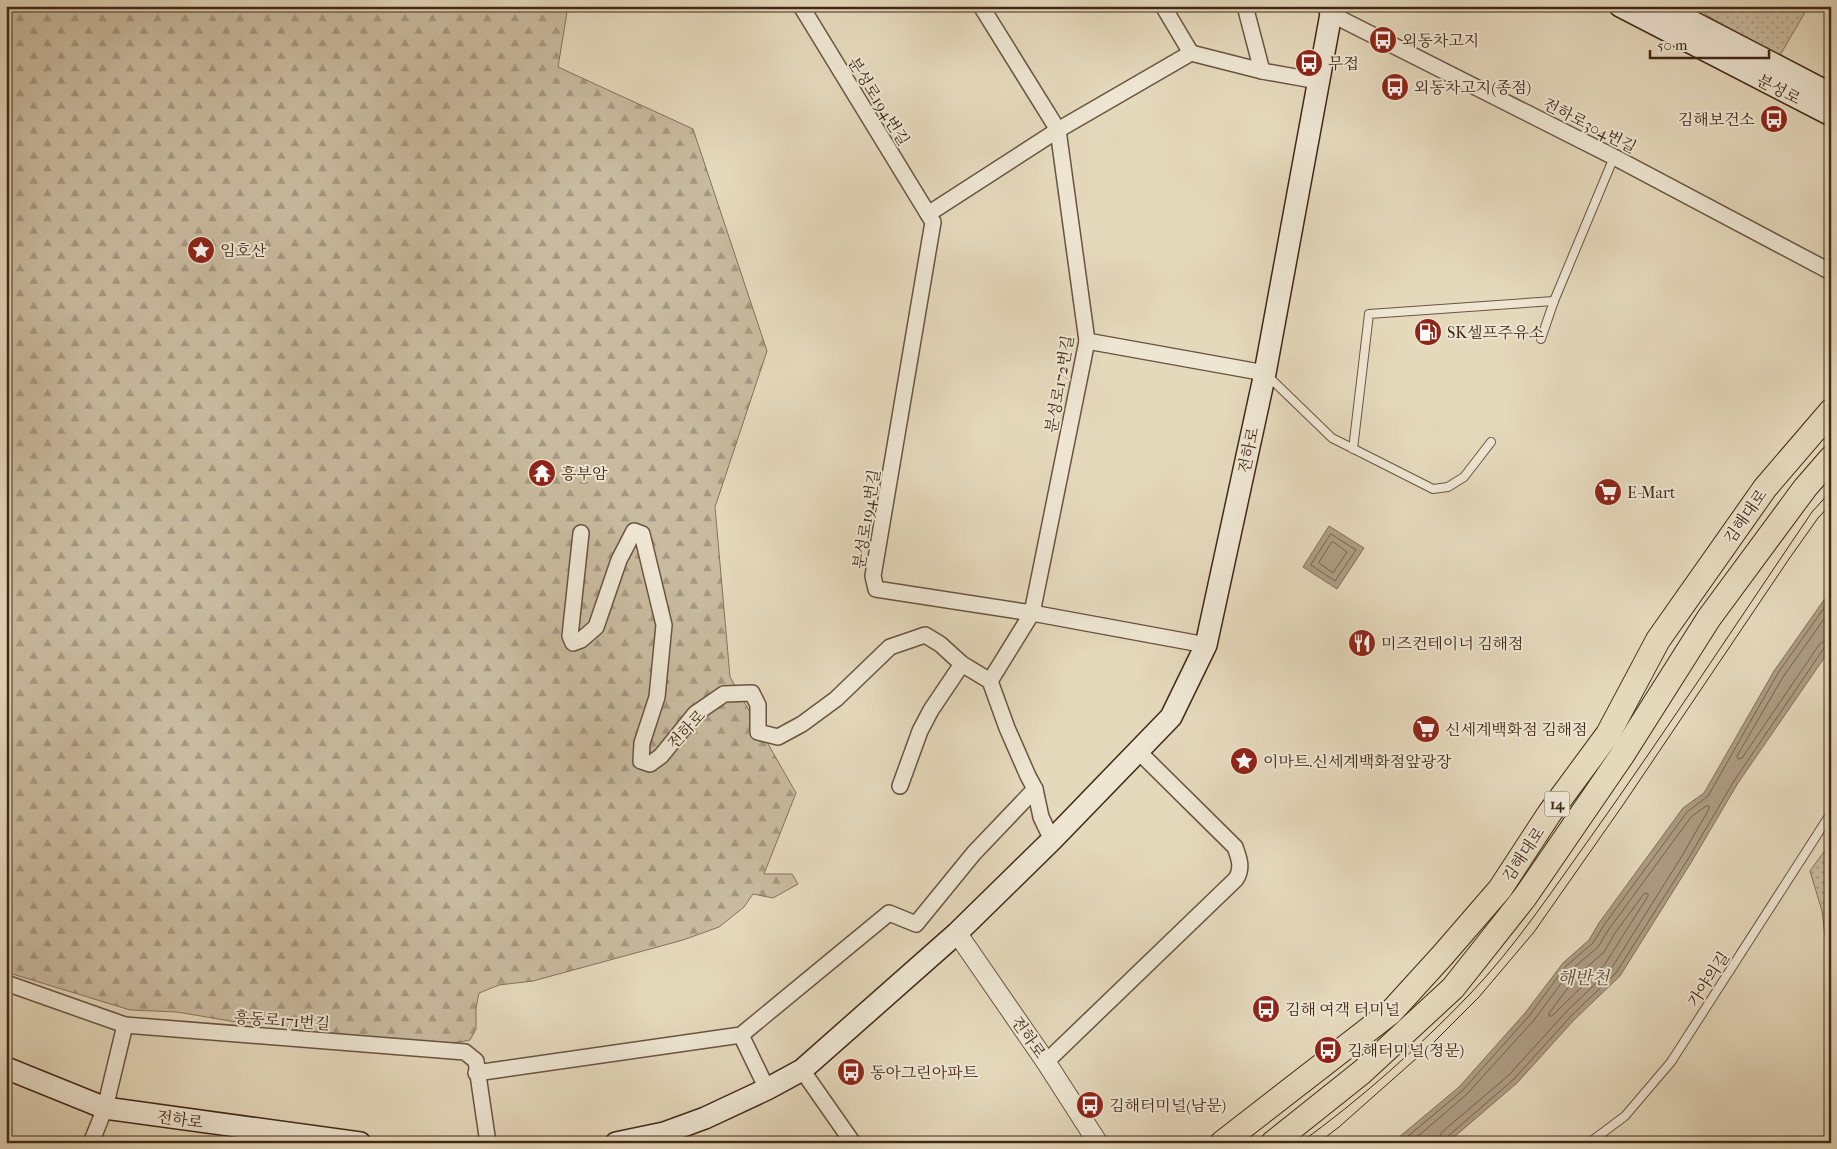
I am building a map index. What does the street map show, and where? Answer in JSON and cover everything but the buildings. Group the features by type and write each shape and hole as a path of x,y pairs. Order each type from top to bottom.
{"main road":[{"name":"분성로","path":"1620,6 1831,116"},
{"name":"분성로","path":"1662,6 1831,94"},
{"name":"전하로","path":"616,1143 667,1138 802,1070 957,933 1052,840 1171,717 1206,645 1265,373 1330,10"},
{"name":"김해대로","path":"1222,1143 1391,1012 1500,888 1549,814 1608,734 1658,640 1765,488 1831,410"},
{"name":"김해대로","path":"1274,1143 1362,1072 1453,988 1525,897 1621,757 1709,618 1804,488 1831,458"},
{"name":"전하로","path":"6,1068 105,1108 360,1143"}],"street":[{"name":"분성로194번길","path":"800,6 933,222 873,576 876,589 1032,613 1206,645"},
{"name":"분성로172번길","path":"981,6 1058,130 1087,341 1032,613"},
{"path":"1163,6 1191,53"},
{"path":"1245,6 1262,71"},
{"name":"전하로304번길","path":"1330,10 1831,272"},
{"path":"928,214 1058,130 1191,53 1262,71 1318,81"},
{"path":"1087,341 1265,373"},
{"name":"전하로","path":"581,533 570,636 573,643 581,640 596,627 619,560 634,531 642,534 664,625 657,698 642,743 641,761 650,764 661,756 695,714 724,694 752,694 758,705 758,732 778,736 802,724 836,699 890,647 925,635 940,644 962,664 990,681"},
{"path":"1032,613 990,681 1007,728 1035,789 1041,817 1052,840"},
{"path":"900,786 920,731 931,710 962,664"},
{"path":"1046,1062 1236,879 1240,873 1240,864 1235,847 1138,751"},
{"path":"476,1073 741,1035 889,913 916,924 974,852 1035,789"},
{"name":"전하로","path":"957,933 1046,1062 1098,1143"},
{"name":"흥동로171번길","path":"6,983 125,1025 466,1052 476,1061 476,1073 488,1143"},
{"path":"92,1143 105,1108 125,1025"},
{"path":"741,1035 767,1089"},
{"path":"802,1070 853,1143"}],"lane":[{"path":"1541,339 1554,300 1614,157"},
{"path":"1353,448 1368,314 1554,300"},
{"path":"1265,373 1332,438 1432,489 1448,487 1464,477 1491,442"},
{"name":"가야의길","path":"1589,1143 1625,1116 1672,1062 1831,813"}],"green space":[{"path":"6,6 568,6 558,67 693,129 767,351 715,507 730,677 796,793 764,874 792,874 798,884 773,898 753,894 744,907 719,927 683,940 533,981 499,985 479,993 476,1008 476,1029 470,1040 461,1042 341,1047 284,1025 236,1022 177,1012 130,1010 6,972"},
{"path":"1694,6 1806,6 1804,14 1776,62"},
{"path":"1831,842 1831,985 1822,911 1810,871"}],"water":[{"path":"1329,526 1364,548 1337,589 1303,567"},
{"name":"해반천","path":"1831,590 1831,648 1738,783 1620,976 1574,1020 1517,1083 1447,1143 1392,1143 1459,1087 1525,1013 1563,963 1589,940 1599,923 1683,808 1704,793 1774,671"}],"tram line":[{"path":"1300,1143 1367,1091 1430,1034 1487,976 1518,938 1674,717 1812,512 1831,491"},
{"path":"1318,1143 1339,1127 1427,1049 1479,997 1534,932 1623,805 1789,559 1818,518 1831,504"}],"place":[{"name":"외동차고지","path":"1383,40"},
{"name":"무접","path":"1309,63"},
{"name":"외동차고지(종점)","path":"1395,87"},
{"name":"김해보건소","path":"1774,119"},
{"name":"임호산","path":"201,250"},
{"name":"SK셀프주유소","path":"1428,332"},
{"name":"흥부암","path":"542,473"},
{"name":"E-Mart","path":"1608,492"},
{"name":"미즈컨테이너 김해점","path":"1362,643"},
{"name":"신세계백화점 김해점","path":"1426,729"},
{"name":"이마트.신세계백화점앞광장","path":"1244,761"},
{"name":"김해 여객 터미널","path":"1266,1009"},
{"name":"김해터미널(정문)","path":"1328,1050"},
{"name":"동아그린아파트","path":"851,1072"},
{"name":"김해터미널(남문)","path":"1090,1105"}]}
